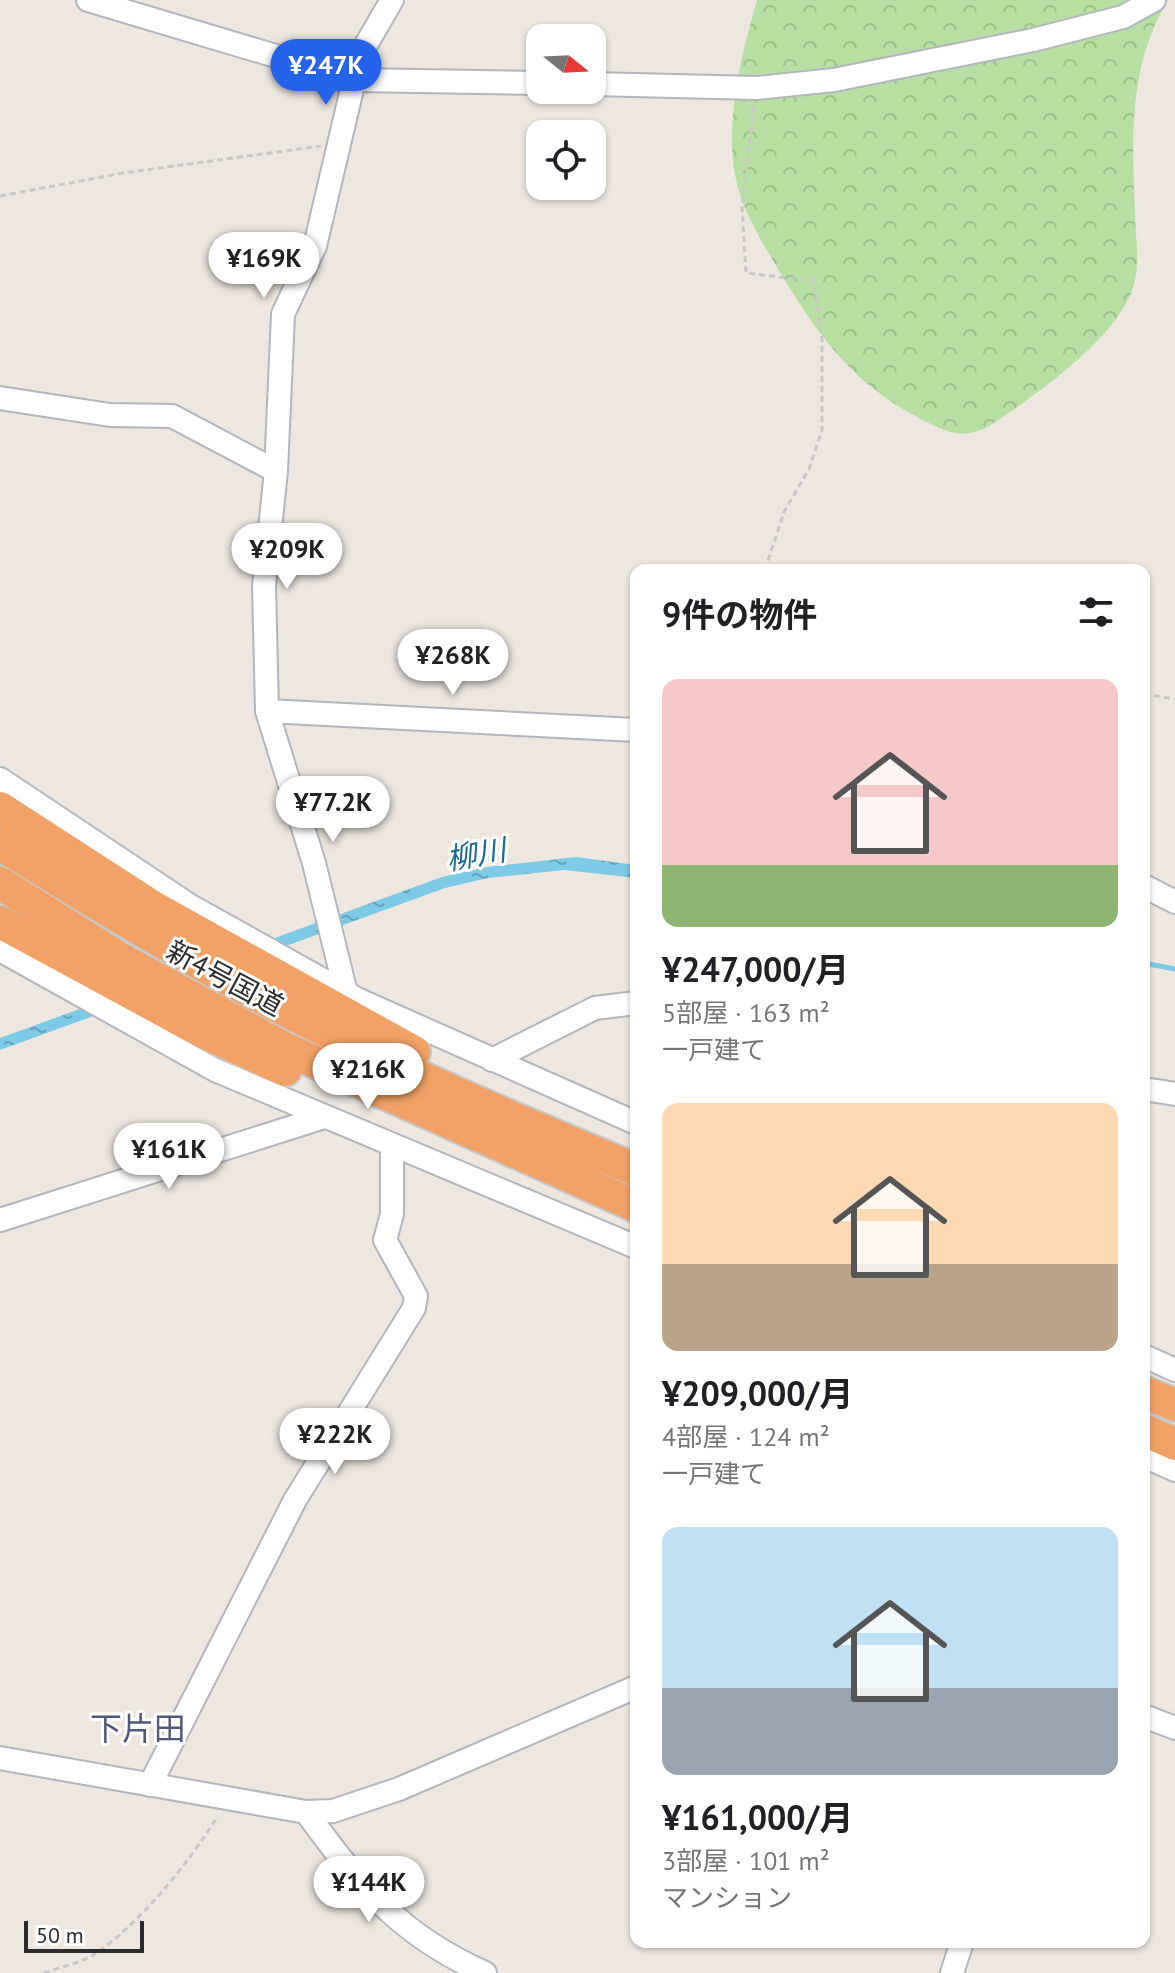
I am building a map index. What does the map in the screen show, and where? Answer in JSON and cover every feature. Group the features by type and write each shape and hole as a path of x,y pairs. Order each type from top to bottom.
{"highway":[{"path":"0,808 153,907 575,1144"},
{"name":"新4号国道","path":"0,844 141,932 285,1010 366,1051 630,1167"},
{"name":"新4号国道","path":"0,883 119,958 286,1049 630,1203"},
{"path":"0,922 203,1032 362,1105 477,1136"},
{"path":"1150,1395 1175,1405"},
{"path":"1150,1433 1175,1444"}],"street":[{"path":"88,0 356,80 526,83"},
{"path":"346,993 314,863 267,711 264,586 276,471 283,314 315,246 360,55 392,0"},
{"path":"606,84 757,88 834,80 1033,40 1123,17 1154,0"},
{"path":"0,398 110,415 172,416 276,471"},
{"path":"267,711 630,730"},
{"path":"0,779 189,905 346,993 630,1120"},
{"path":"1150,889 1175,902"},
{"path":"0,950 215,1070 630,1245"},
{"path":"492,1060 595,1008 630,1004"},
{"path":"1150,1090 1175,1094"},
{"path":"0,1220 324,1117"},
{"path":"150,1785 295,1500 414,1308 416,1296 385,1240 392,1214 392,1147"},
{"path":"1150,1359 1175,1370"},
{"path":"1150,1459 1175,1470"},
{"path":"0,1758 306,1812 333,1811 399,1789 630,1690"},
{"path":"1150,1718 1175,1728"},
{"path":"306,1812 358,1883 413,1934 447,1956 485,1973"},
{"path":"952,1973 960,1948"}],"path":[{"path":"757,88 742,206 746,273 813,281 822,338 822,430 809,469 784,512 767,564"},
{"path":"0,196 197,162 341,144"},
{"path":"1150,695 1175,699"},
{"path":"44,1973 94,1955 125,1928 199,1849 229,1799"}],"green space":[{"path":"757,0 1168,0 1146,51 1135,103 1133,157 1137,264 1127,301 1114,322 1074,363 986,428 960,434 944,430 873,389 822,335 758,235 738,188 732,154 741,64"}],"water":[{"path":"576,857 630,864 630,877 564,870 488,878 445,888 0,1050 0,1038 442,877 487,867"}],"waterway":[{"name":"柳川","path":"1150,964 1175,969"}],"district":[{"name":"下片田","path":"138,1729"}]}
